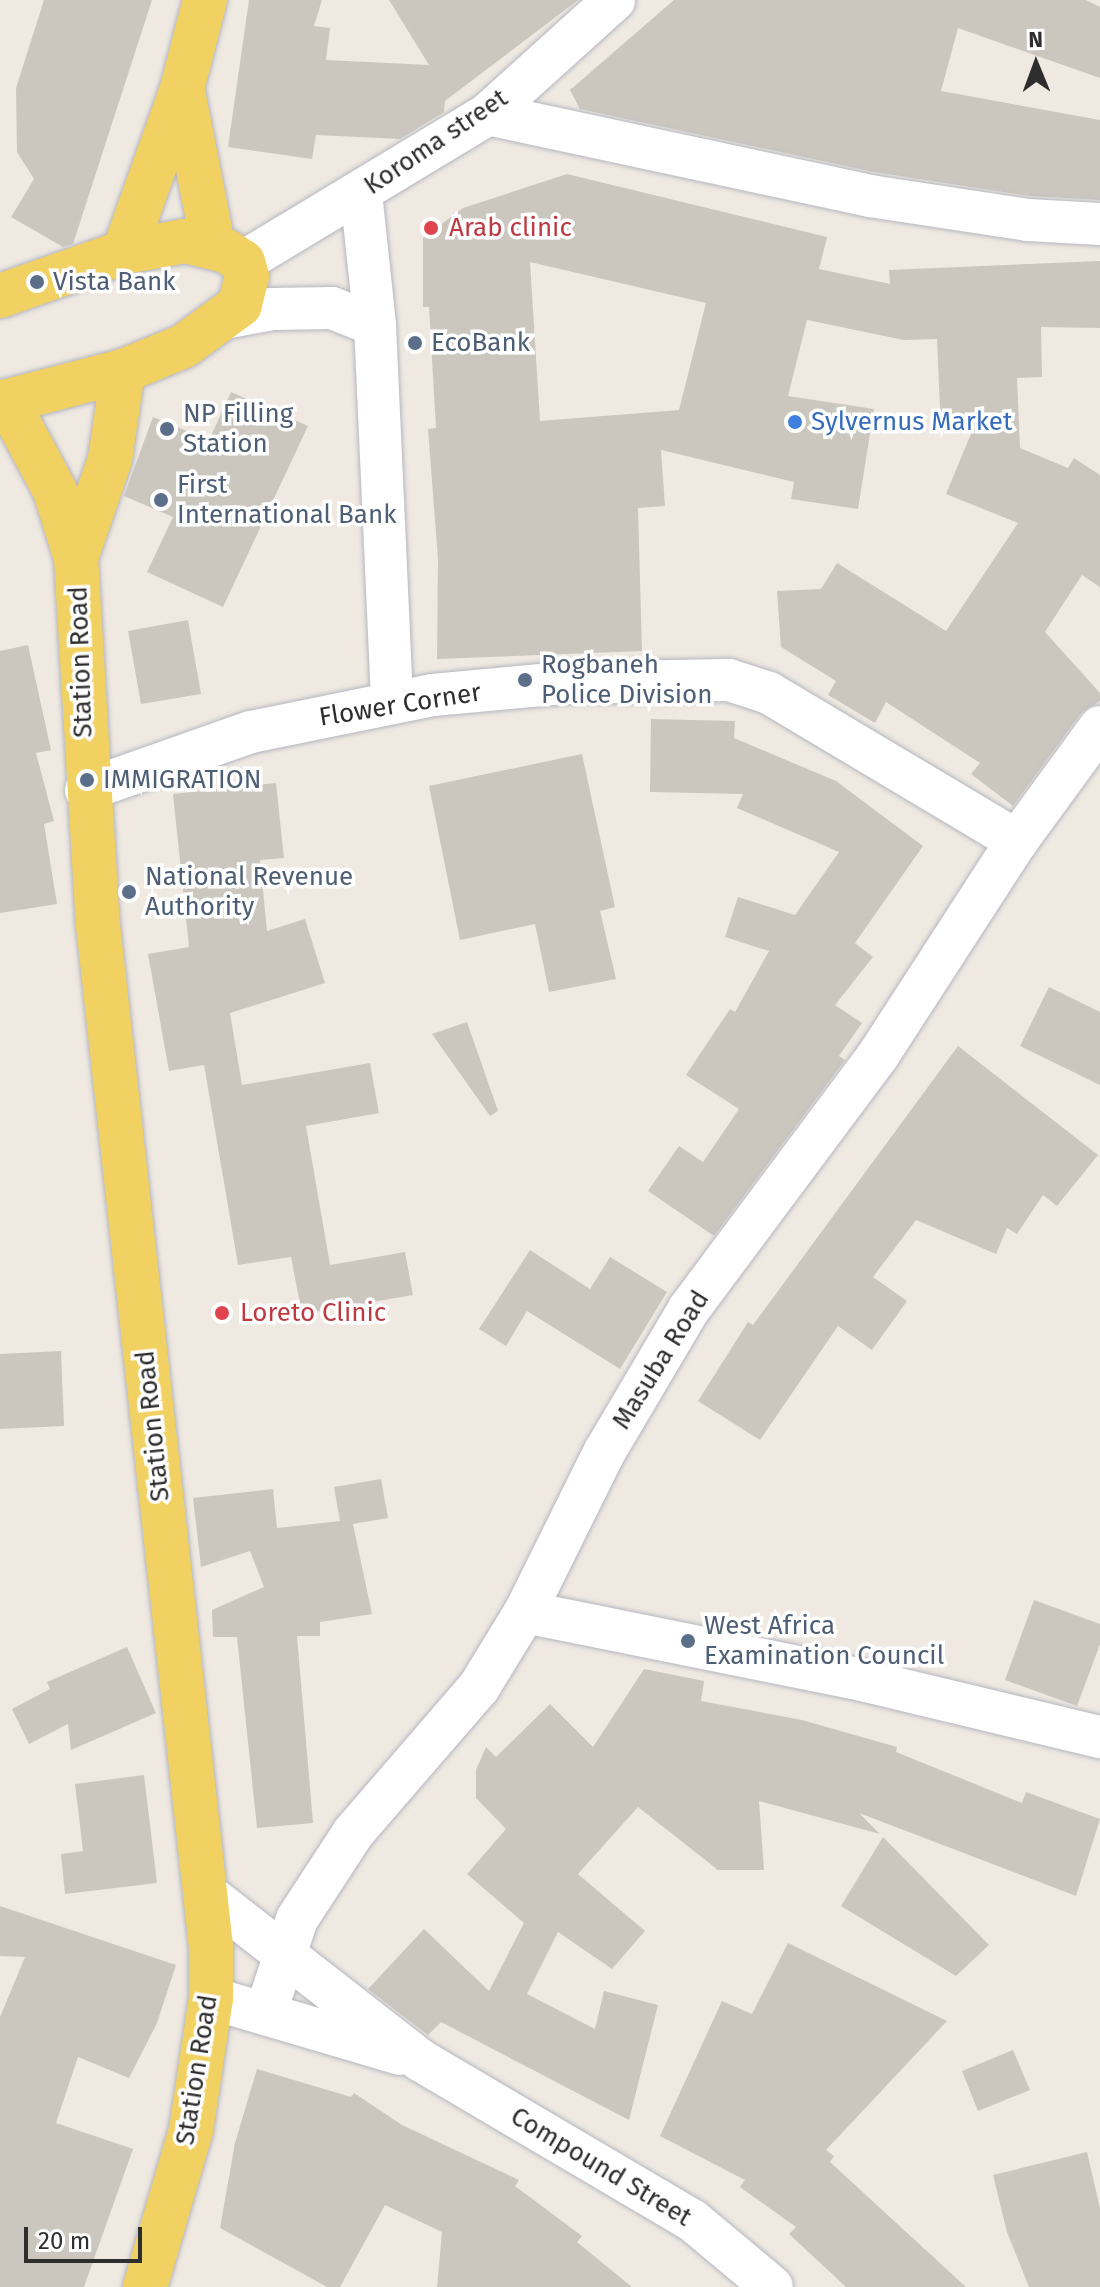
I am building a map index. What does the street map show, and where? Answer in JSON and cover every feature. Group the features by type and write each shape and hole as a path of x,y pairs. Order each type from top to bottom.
{"main road":[{"path":"124,252 182,89 205,0"},
{"path":"4,402 123,371 184,346 229,317 246,291 228,253 182,89"},
{"path":"0,296 124,252 185,241 228,253"},
{"name":"Station Road","path":"76,558 110,459 123,371"},
{"name":"Station Road","path":"4,402 55,491 76,558 86,790 207,1894 211,1998 191,2130 145,2287"}],"street":[{"name":"Koroma street","path":"228,253 361,193 488,114 614,0"},
{"path":"488,114 870,196 1028,220 1100,224"},
{"path":"361,193 375,325 392,703"},
{"path":"229,317 305,307 332,308 375,325"},
{"name":"Flower Corner","path":"86,790 251,732 392,703 562,683 747,684 886,759 1017,841"},
{"name":"Masuba Road","path":"265,2014 284,1950 297,1919 353,1833 479,1687 525,1612 605,1451 689,1309 879,1054 1017,841 1100,727"},
{"path":"525,1612 866,1681 1100,1737"},
{"name":"Compound Street","path":"207,1894 235,1920 284,1950 420,2060 692,2220 772,2287"},
{"name":"Compound Street","path":"211,1998 420,2060"}],"building":[{"path":"44,0 152,0 73,244 63,247 11,217 34,179 17,152 16,88"},
{"path":"249,0 322,0 314,26 330,28 326,60 429,65 389,0 578,0 445,101 444,112 400,139 316,135 312,159 228,147"},
{"path":"674,0 1086,0 1100,7 1100,78 958,28 941,91 1100,120 1100,200 1030,196 874,172 580,109 570,90"},
{"path":"567,174 827,237 819,269 890,284 889,270 1100,261 1100,328 1041,327 1042,377 1017,378 1020,448 1068,468 1074,458 1100,475 1100,587 1082,575 1045,632 1100,693 1100,701 1081,713 1013,806 971,774 980,763 886,702 875,723 828,695 836,681 781,647 777,591 821,589 837,563 946,631 1018,523 946,494 973,429 941,432 937,339 904,340 807,320 788,396 874,409 858,509 791,499 794,482 661,450 665,506 638,508 642,651 437,659 438,559 428,429 436,428 429,307 423,307 423,238 463,208","holes":["530,262 706,303 679,410 540,421"]},
{"path":"231,392 308,426 223,607 147,572 173,517 124,496 153,417 209,440"},
{"path":"188,620 201,694 141,704 128,631"},
{"path":"28,645 51,750 36,753 54,821 44,824 57,904 0,913 0,651"},
{"path":"651,719 735,721 734,738 836,781 923,846 855,943 873,957 835,1005 862,1023 839,1056 845,1060 714,1236 648,1191 679,1146 703,1162 739,1109 686,1075 730,1009 735,1012 769,951 725,937 738,897 795,915 839,852 737,808 743,794 650,792"},
{"path":"582,754 615,907 600,911 616,979 549,992 535,924 460,940 429,786"},
{"path":"276,783 284,858 260,860 267,931 305,919 325,983 230,1013 242,1085 370,1063 379,1113 306,1126 330,1265 405,1252 413,1295 302,1314 291,1257 238,1265 204,1065 169,1071 148,954 189,947 173,794"},
{"path":"1049,987 1100,1012 1100,1085 1020,1046"},
{"path":"467,1022 498,1111 490,1116 432,1034"},
{"path":"958,1046 1098,1155 1057,1206 1043,1195 1017,1234 1007,1228 996,1254 916,1220 873,1277 907,1301 872,1350 838,1326 760,1440 698,1401 748,1322 753,1325"},
{"path":"530,1250 590,1289 610,1257 667,1292 620,1369 527,1311 506,1346 479,1329"},
{"path":"61,1351 64,1426 0,1429 0,1354"},
{"path":"381,1479 388,1518 353,1524 372,1614 320,1622 320,1636 297,1636 313,1823 257,1828 237,1637 213,1637 212,1610 264,1587 250,1551 201,1567 193,1498 273,1489 277,1528 340,1521 334,1487"},
{"path":"1034,1600 1100,1624 1100,1644 1077,1706 1005,1680"},
{"path":"127,1647 156,1713 71,1750 68,1724 29,1744 12,1709 50,1689 47,1682"},
{"path":"644,1669 704,1681 701,1701 802,1720 897,1747 896,1752 1022,1803 1026,1792 1100,1819 1076,1896 859,1813 880,1834 759,1801 764,1870 718,1870 638,1807 578,1874 645,1931 612,1969 558,1932 527,1994 595,2029 604,1991 658,2005 629,2120 441,2022 428,2035 368,1989 424,1929 489,1991 524,1923 467,1874 506,1829 476,1798 476,1770 486,1747 496,1757 550,1704 593,1747"},
{"path":"144,1775 157,1883 65,1894 61,1854 83,1851 75,1784"},
{"path":"883,1837 989,1945 956,1976 841,1906"},
{"path":"0,1906 176,1965 157,2023 129,2078 78,2057 56,2123 133,2149 84,2287 0,2287 0,2017 25,1957 0,1956"},
{"path":"788,1943 947,2021 826,2150 834,2156 830,2162 966,2287 846,2287 789,2234 796,2227 740,2187 745,2180 660,2136 722,2001 752,2014"},
{"path":"1013,2050 1030,2090 978,2111 962,2071"},
{"path":"257,2069 351,2097 354,2093 402,2125 519,2180 515,2186 582,2236 577,2242 632,2287 437,2287 442,2232 385,2205 340,2287 327,2287 220,2228 235,2143"},
{"path":"1087,2152 1100,2208 1100,2287 1029,2287 1007,2232 993,2175"}],"place":[{"name":"Arab clinic","path":"431,228"},
{"name":"Vista Bank","path":"37,282"},
{"name":"EcoBank","path":"415,343"},
{"name":"Sylvernus Market","path":"795,422"},
{"name":"NP Filling Station","path":"167,429"},
{"name":"First International Bank","path":"161,500"},
{"name":"Rogbaneh Police Division","path":"525,680"},
{"name":"IMMIGRATION","path":"87,780"},
{"name":"National Revenue Authority","path":"129,892"},
{"name":"Loreto Clinic","path":"222,1313"},
{"name":"West Africa Examination Council","path":"688,1641"}]}
